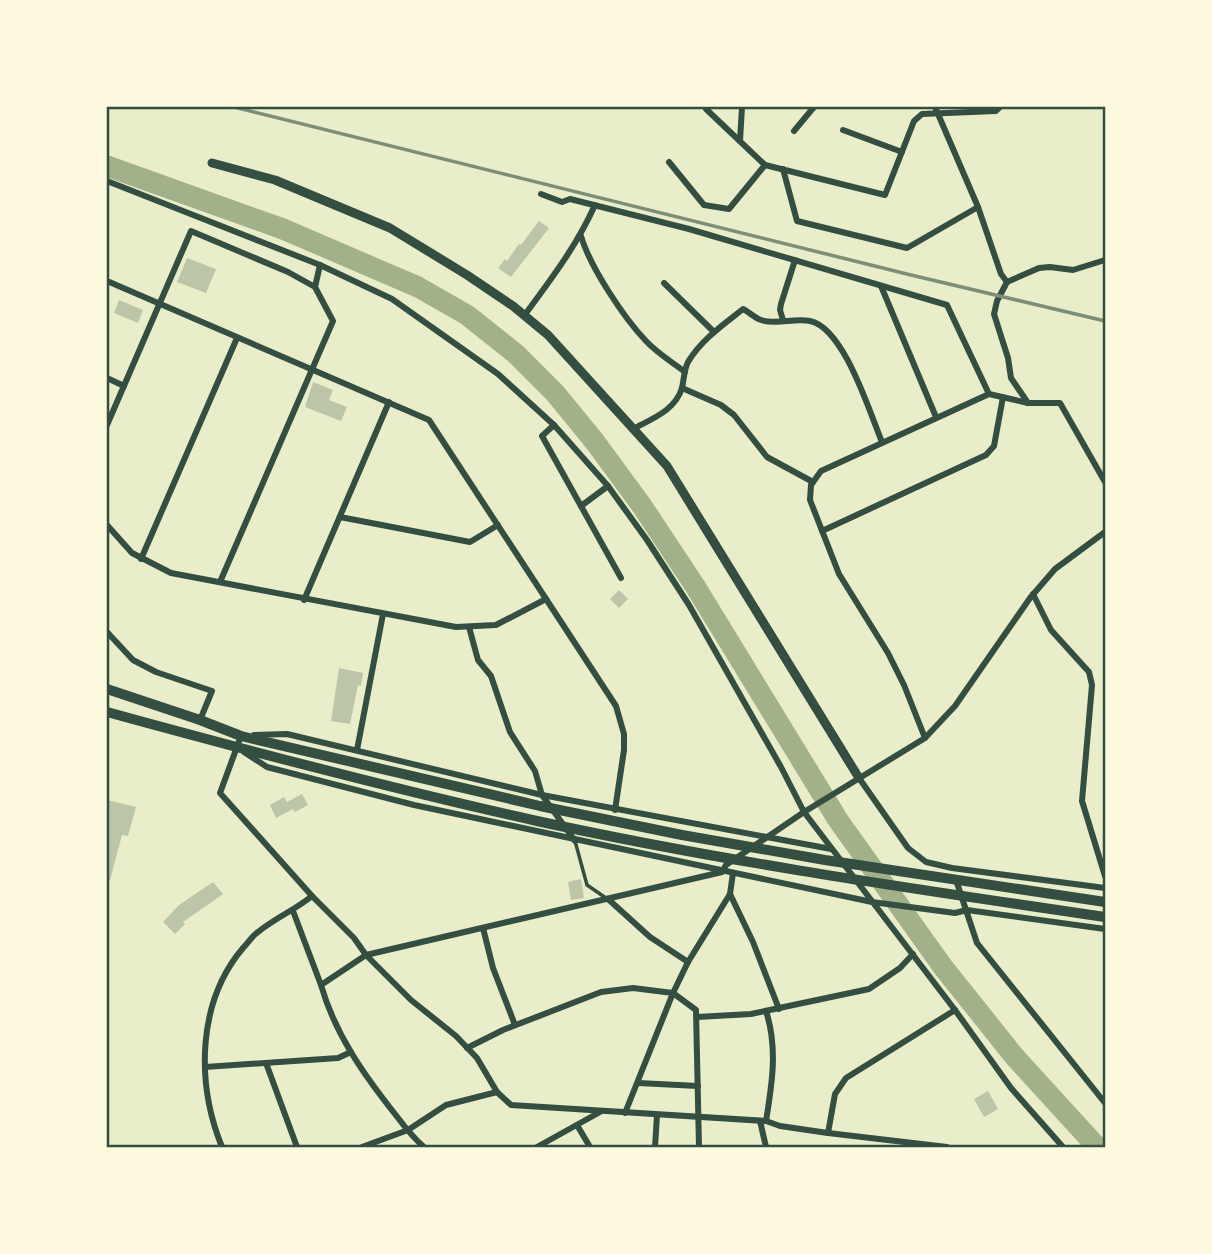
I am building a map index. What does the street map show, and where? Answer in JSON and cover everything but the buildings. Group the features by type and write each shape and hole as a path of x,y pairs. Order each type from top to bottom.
{"highway":[{"path":"107,689 200,720 239,742 536,821 823,875 1105,917"},
{"path":"107,712 239,742 541,800 825,860 1105,902"}],"main road":[{"path":"212,163 275,180 390,228 467,275 548,335 667,466 857,779"}],"street":[{"path":"740,141 742,107"},
{"path":"794,131 814,107"},
{"path":"706,109 765,165 886,195 914,121 922,114 936,109 996,111 1000,107"},
{"path":"936,109 978,207 1001,274 1007,282"},
{"path":"843,130 902,152"},
{"path":"669,162 705,205 729,208 765,165"},
{"path":"783,169 797,221 907,248 978,207"},
{"path":"107,181 320,265 392,299 498,373 554,425 608,486 689,605 804,812 1011,1088 1063,1147"},
{"path":"541,194 562,202 570,199 689,229 947,304 989,394"},
{"path":"524,316 553,280 581,236 594,205"},
{"path":"107,425 191,231 289,272 315,287 333,321 220,582"},
{"path":"581,236 590,258 642,336 685,372"},
{"path":"783,320 781,303 796,260"},
{"path":"1028,403 1011,378 1008,358 993,314 996,301 1007,282 1039,268 1073,270 1105,260"},
{"path":"315,287 320,265"},
{"path":"107,281 429,420 615,706 624,734 615,810"},
{"path":"664,284 714,332"},
{"path":"881,286 936,417"},
{"path":"633,429 662,414 673,403 682,388 685,372 694,354 714,332 743,309 760,320 815,322 827,329 841,345 882,442"},
{"path":"141,559 237,338"},
{"path":"107,378 124,386"},
{"path":"682,388 722,405 734,415 767,457 813,482"},
{"path":"925,738 888,653 839,575 810,500 813,482 821,471 989,394 1028,403 1060,403 1105,482"},
{"path":"822,531 986,455 995,446 1003,397"},
{"path":"304,600 389,402"},
{"path":"554,425 542,436 621,578"},
{"path":"581,506 608,486"},
{"path":"340,517 470,542 498,525"},
{"path":"107,525 132,553 171,573 456,627 496,625 546,599"},
{"path":"321,985 366,955 722,872 726,865 804,812 925,738 955,706 1033,594 1055,569 1105,532"},
{"path":"1033,594 1051,630 1089,673 1092,685 1082,801 1105,876"},
{"path":"357,750 383,614"},
{"path":"469,627 478,660 491,676 510,732 536,771 541,800 575,841"},
{"path":"107,632 133,660 156,672 212,691 200,720"},
{"path":"239,742 287,734 357,750 541,800 615,810 831,849"},
{"path":"239,742 267,767 414,806 575,841 872,902 955,913 967,910 1105,929"},
{"path":"239,742 220,793 312,896 355,938 366,955 411,1000 477,1058 498,1092 511,1105 763,1121 828,1133 947,1147"},
{"path":"857,779 915,856 926,862 952,869 1105,888"},
{"path":"952,869 976,943 1105,1103"},
{"path":"625,1113 673,993 688,962 730,894 733,873"},
{"path":"730,894 753,942 779,1009"},
{"path":"222,1147 212,1123 205,1067 211,1006 230,963 257,932 293,911 312,896"},
{"path":"608,899 650,937 688,962"},
{"path":"293,911 327,1008 351,1052 374,1088 424,1147"},
{"path":"483,928 493,968 515,1025"},
{"path":"697,1017 735,1016 779,1009 869,989 900,968 913,954"},
{"path":"467,1048 515,1025 601,992 633,988 673,993 696,1010 699,1147"},
{"path":"828,1133 835,1094 846,1078 955,1010"},
{"path":"766,1011 775,1064 763,1121 766,1147"},
{"path":"205,1067 338,1058 351,1052"},
{"path":"266,1063 297,1147"},
{"path":"638,1083 698,1086"},
{"path":"362,1147 408,1130 446,1105 498,1092"},
{"path":"537,1147 602,1111"},
{"path":"655,1147 657,1115"},
{"path":"577,1125 590,1147"}],"lane":[{"path":"575,841 587,885 608,899"}],"waterway":[{"path":"107,166 283,229 418,287 467,315 516,354 555,393 642,506 695,586 838,820 943,967 1014,1056 1097,1147"}],"railway":[{"path":"234,107 1105,321"}]}
